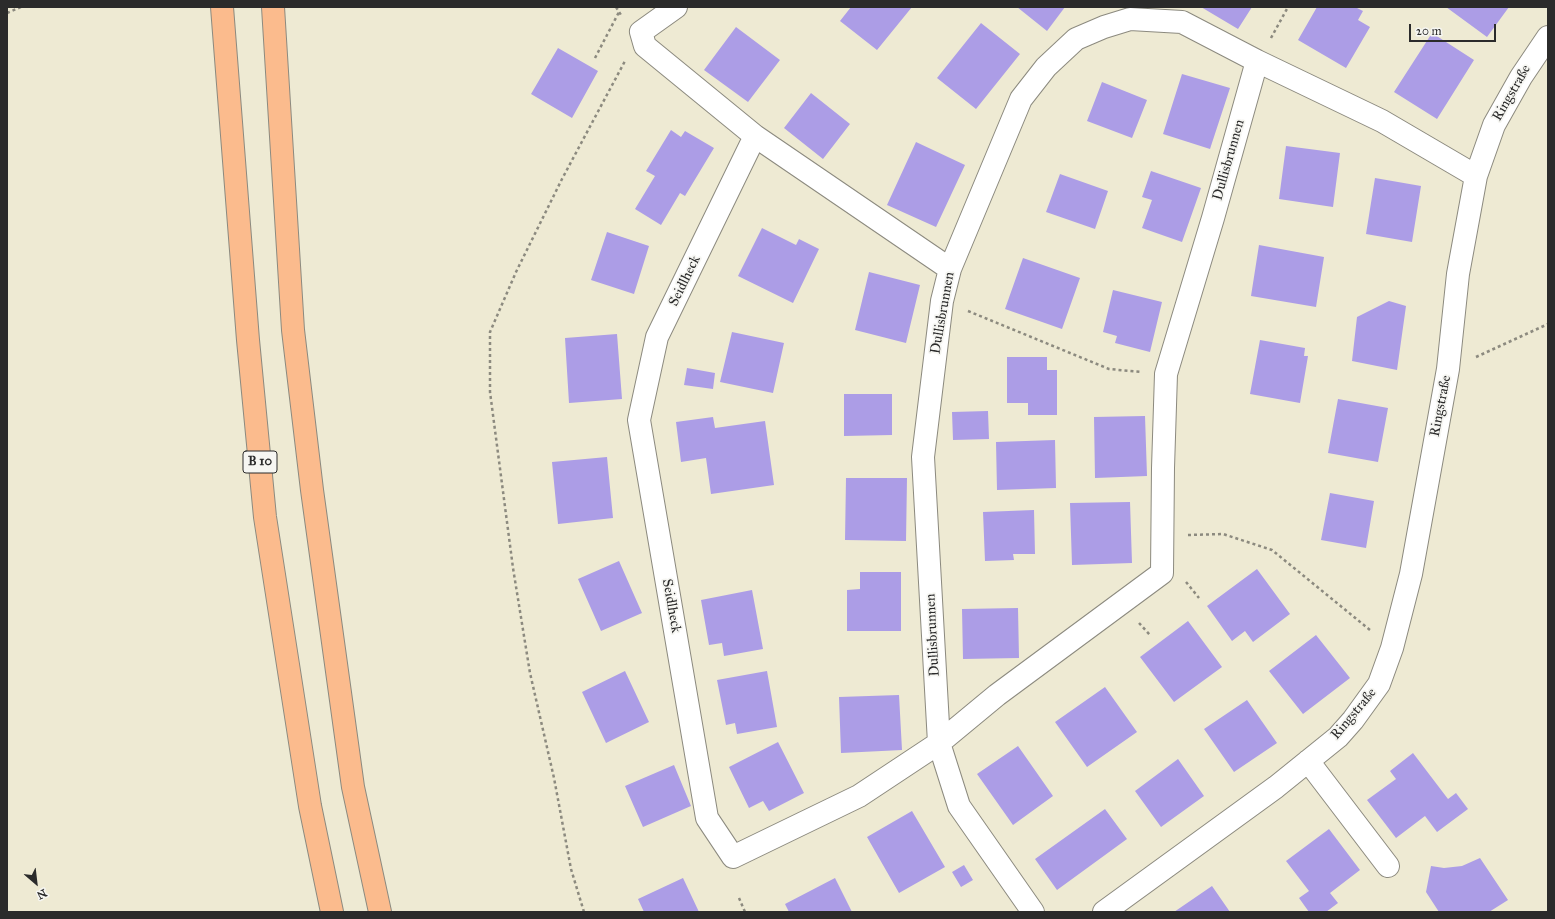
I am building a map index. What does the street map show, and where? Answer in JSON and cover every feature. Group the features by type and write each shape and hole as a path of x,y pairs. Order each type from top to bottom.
{"highway":[{"name":"B 10","path":"222,7 248,340 265,517 310,806 332,912"},
{"path":"273,7 293,330 312,490 353,787 380,912"}],"street":[{"path":"676,7 641,32 644,46 756,136 950,269"},
{"name":"Dullisbrunnen","path":"1033,912 959,806 939,743 923,457 942,301 950,269 1021,99 1046,67 1076,39 1104,27 1129,13 1182,22 1257,61 1382,121 1476,176"},
{"name":"Ringstraße","path":"1115,909 1276,787 1338,737 1353,720 1379,684 1392,648 1411,574 1448,369 1458,274 1476,176 1494,125 1521,76 1548,37"},
{"name":"Dullisbrunnen","path":"939,743 997,695 1162,573 1166,374 1215,211 1257,61"},
{"name":"Seidlheck","path":"756,136 657,337 639,420 707,818 733,857 859,796 939,743"},
{"path":"1308,761 1388,866"}],"path":[{"path":"7,13 21,7"},
{"path":"1257,61 1288,7"},
{"path":"595,58 619,12"},
{"path":"584,912 571,869 554,778 530,673 513,568 490,392 490,332 516,272 562,179 641,32"},
{"path":"942,301 1109,369 1166,374"},
{"path":"1448,369 1548,324"},
{"path":"1163,536 1223,534 1272,550 1392,648"},
{"path":"739,898 745,912"}],"building":[{"path":"851,7 912,7 877,50 840,21"},
{"path":"1017,7 1065,7 1047,31"},
{"path":"1201,7 1252,7 1238,29"},
{"path":"1317,7 1355,7 1363,11 1358,20 1370,27 1346,68 1298,40"},
{"path":"1446,7 1509,7 1487,37"},
{"path":"981,23 1020,54 976,109 937,78"},
{"path":"736,27 780,60 748,102 704,70"},
{"path":"1432,33 1474,60 1437,119 1394,92"},
{"path":"558,48 598,71 572,118 531,94"},
{"path":"1182,74 1230,88 1210,149 1163,134"},
{"path":"1102,82 1147,100 1132,138 1087,121"},
{"path":"811,93 850,124 823,159 784,128"},
{"path":"671,130 681,137 685,131 714,148 685,196 680,193 661,225 635,209 655,176 646,171"},
{"path":"916,142 965,165 936,227 887,205"},
{"path":"1286,146 1340,153 1333,207 1279,199"},
{"path":"1151,171 1201,188 1182,242 1142,228 1152,200 1142,197"},
{"path":"1060,174 1108,191 1095,229 1046,212"},
{"path":"1375,178 1421,186 1412,242 1366,234"},
{"path":"762,228 796,245 799,239 819,249 793,303 738,276"},
{"path":"607,232 649,246 634,294 591,280"},
{"path":"1259,245 1324,257 1316,307 1251,296"},
{"path":"1023,258 1080,278 1062,329 1005,309"},
{"path":"869,272 920,285 906,343 855,330"},
{"path":"1113,290 1162,302 1150,352 1115,343 1117,336 1103,332"},
{"path":"1389,301 1406,306 1397,370 1352,361 1357,317"},
{"path":"732,332 784,343 773,393 720,382"},
{"path":"617,334 622,399 569,403 565,338"},
{"path":"1260,340 1305,348 1304,356 1308,356 1300,403 1250,394"},
{"path":"1007,357 1047,357 1047,370 1057,370 1057,415 1028,415 1028,403 1007,403"},
{"path":"687,368 715,373 713,389 684,385"},
{"path":"844,394 892,394 892,435 844,436"},
{"path":"1338,399 1388,408 1378,462 1328,453"},
{"path":"988,411 989,439 953,440 952,412"},
{"path":"1145,416 1147,476 1095,478 1094,417"},
{"path":"713,417 715,428 765,421 774,485 711,494 706,458 681,462 676,422"},
{"path":"1055,440 1056,488 997,490 996,442"},
{"path":"607,457 613,518 558,524 552,462"},
{"path":"846,478 907,478 906,541 845,540"},
{"path":"1330,493 1374,501 1366,548 1321,540"},
{"path":"1130,502 1132,563 1072,565 1070,503"},
{"path":"1034,510 1035,554 1013,554 1014,560 985,561 983,512"},
{"path":"619,561 642,613 601,631 578,579"},
{"path":"1257,569 1290,614 1253,642 1245,631 1232,641 1207,606"},
{"path":"860,572 901,572 901,631 847,631 847,590 860,589"},
{"path":"752,590 763,649 724,656 722,643 709,645 701,600"},
{"path":"1018,608 1019,658 963,659 962,609"},
{"path":"1188,621 1222,667 1174,702 1140,657"},
{"path":"1316,635 1350,678 1303,714 1269,671"},
{"path":"625,671 649,722 606,743 582,692"},
{"path":"767,671 777,727 737,734 735,723 726,725 717,680"},
{"path":"1105,687 1137,732 1087,767 1055,722"},
{"path":"899,695 902,750 841,753 839,697"},
{"path":"1247,700 1277,743 1234,772 1204,729"},
{"path":"778,742 804,793 769,811 763,801 749,808 729,767"},
{"path":"1018,746 1053,796 1013,825 977,774"},
{"path":"1413,753 1448,799 1456,793 1468,809 1437,832 1425,816 1396,838 1367,800 1396,779 1390,771"},
{"path":"1178,759 1204,796 1161,827 1135,791"},
{"path":"674,765 691,806 643,827 625,786"},
{"path":"1105,809 1127,839 1057,890 1035,859"},
{"path":"912,811 945,867 899,893 867,837"},
{"path":"1329,829 1360,870 1330,893 1338,903 1326,912 1309,912 1299,898 1309,891 1286,861"},
{"path":"1480,858 1508,900 1489,912 1439,912 1426,892 1431,866 1444,868 1462,866"},
{"path":"964,865 973,880 961,887 952,872"},
{"path":"683,878 699,912 644,912 638,899"},
{"path":"835,878 852,912 789,912 785,904"},
{"path":"1212,886 1230,912 1174,912"}]}
